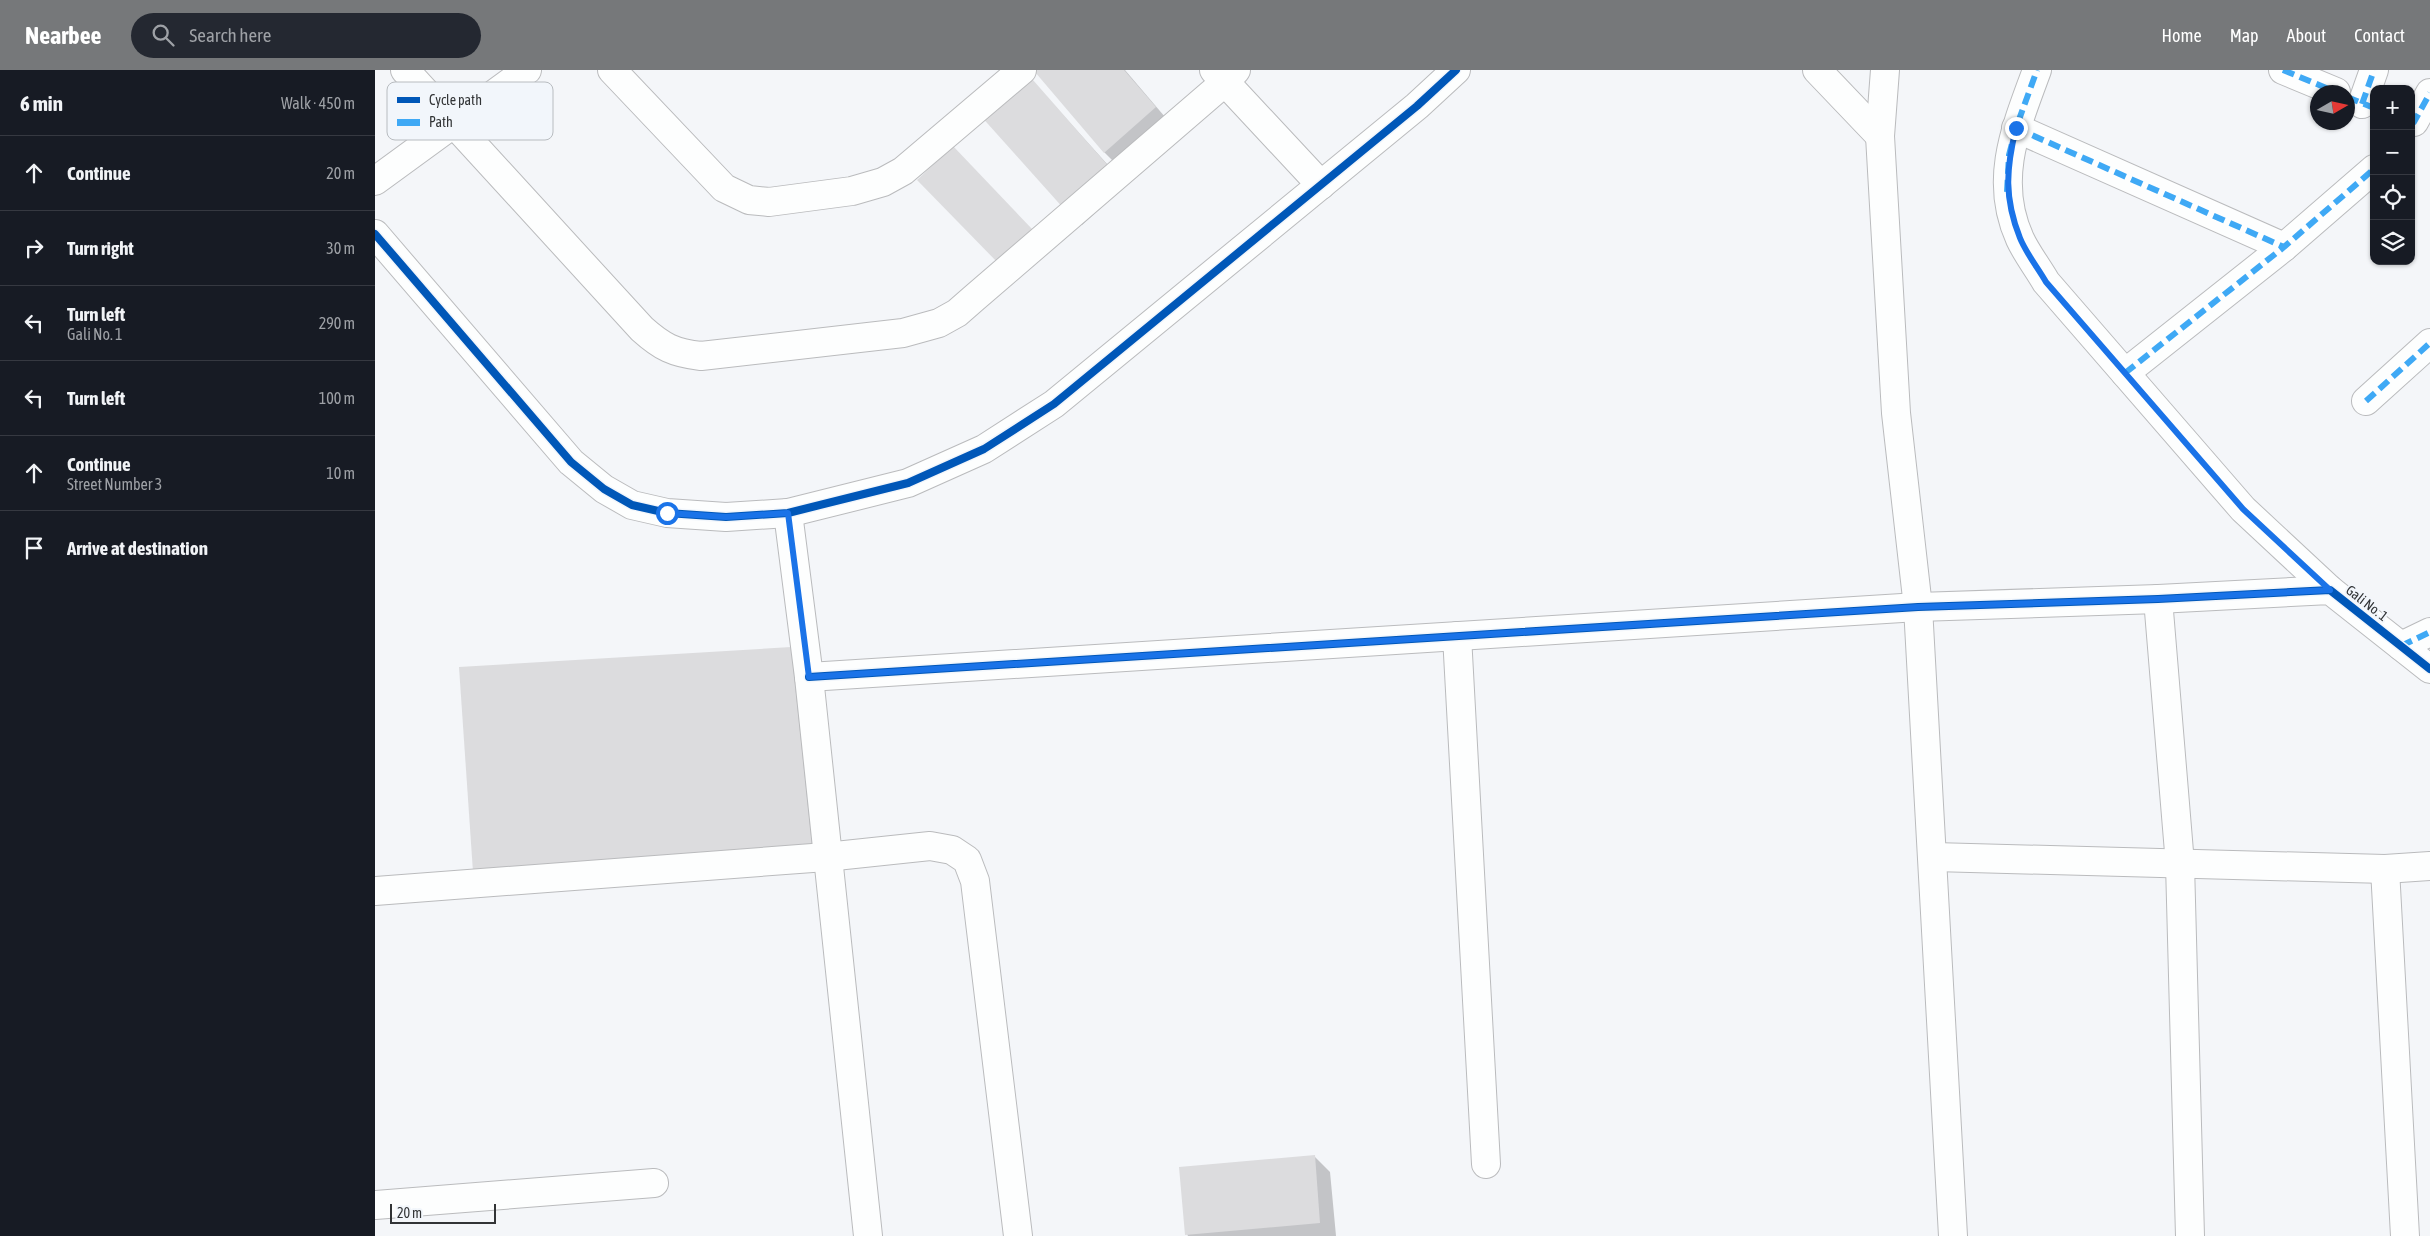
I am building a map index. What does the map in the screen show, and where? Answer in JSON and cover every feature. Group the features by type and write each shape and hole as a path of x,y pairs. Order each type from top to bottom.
{"street":[{"path":"405,70 416,82"},
{"path":"511,82 527,70"},
{"path":"612,70 725,188 749,200 769,202 852,191 883,182 903,171 1022,70"},
{"path":"375,234 571,462 604,489 632,505 667,513 726,517 788,513 908,483 984,449 1054,404 1417,106 1455,70"},
{"path":"1817,70 1880,136"},
{"path":"1885,70 1880,136 1896,413 1918,607 1934,858 1953,1236"},
{"path":"2037,70 2016,128 2009,155 2007,192 2020,239 2046,282 2243,509 2330,590"},
{"path":"2283,70 2319,85"},
{"path":"2361,103 2373,70"},
{"path":"470,140 642,329 658,343 678,353 701,356 903,333 939,323 957,313 973,300 1225,74 1321,185"},
{"path":"2415,118 2430,93"},
{"path":"2016,128 2284,247"},
{"path":"375,181 433,140"},
{"path":"2125,372 2284,247 2370,172"},
{"path":"2367,401 2430,343"},
{"path":"788,513 809,677 826,857 868,1236"},
{"name":"Gali No. 1","path":"809,677 1918,607 2158,599 2330,590 2430,669"},
{"path":"2158,599 2180,864 2190,1236"},
{"path":"2401,646 2430,632"},
{"path":"1457,636 1486,1164"},
{"path":"375,891 826,857 930,846 952,850 967,860 975,881 1018,1236"},
{"path":"1934,858 2385,869 2430,866"},
{"path":"2385,869 2405,1236"},
{"path":"375,1206 654,1183"}],"building":[{"path":"1037,70 1124,70 1156,107 1104,153 1035,72"},
{"path":"1026,72 1111,169 1065,210 979,114"},
{"path":"953,146 1033,230 999,264 917,180"},
{"path":"791,647 812,845 473,872 459,667"},
{"path":"1315,1155 1320,1223 1185,1235 1179,1167"}],"marked path":[{"path":"2007,192 2009,155 2016,128 2037,70"},
{"path":"2283,70 2319,85"},
{"path":"2362,104 2374,70"},
{"path":"2415,120 2430,93"},
{"path":"2355,100 2370,106"},
{"path":"2016,128 2284,247"},
{"path":"2125,373 2284,247 2370,172"},
{"path":"2366,401 2430,343"},
{"path":"2401,646 2430,632"}],"cycle path":[{"path":"375,234 571,462 604,489 632,505 667,513 726,517 788,513 908,483 984,449 1054,404 1417,106 1456,70"},
{"path":"809,677 1918,607 2158,599 2330,590 2430,669"}],"route":[{"path":"667,513 726,517 788,513 809,677 1918,607 2158,599 2330,590 2243,509 2046,282 2020,239 2007,192 2009,155 2016,128"}]}
